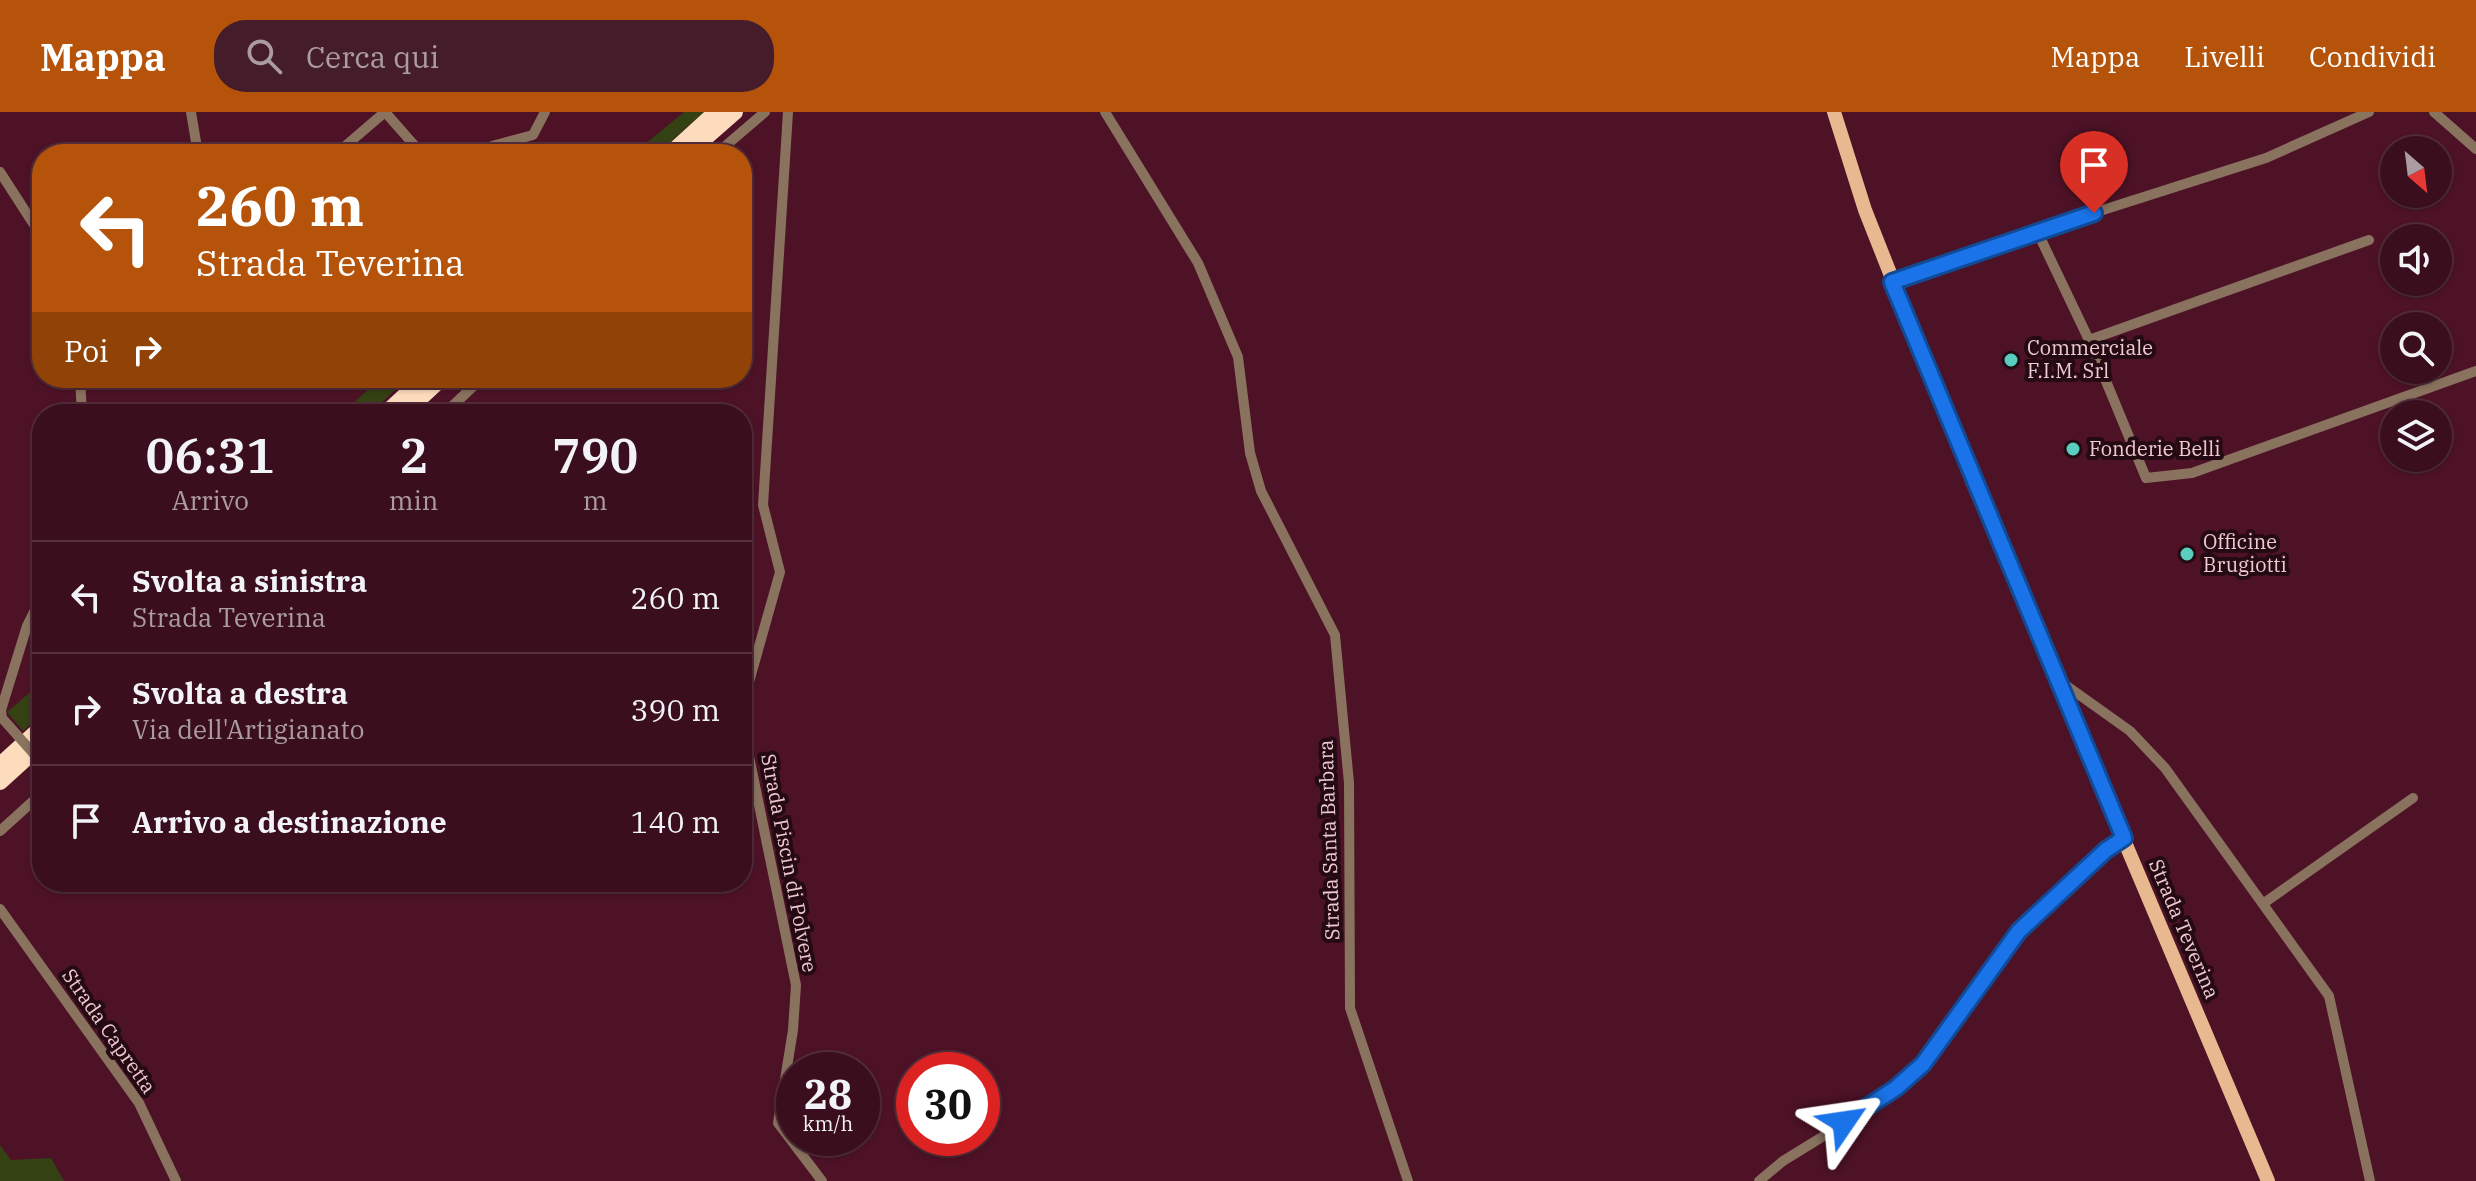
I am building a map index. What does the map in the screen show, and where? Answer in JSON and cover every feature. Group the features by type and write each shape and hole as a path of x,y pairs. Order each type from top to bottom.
{"highway":[{"path":"681,144 716,112"},
{"path":"698,144 735,112"},
{"path":"396,404 413,388"},
{"path":"414,404 431,388"},
{"path":"0,765 32,736"},
{"path":"0,782 32,753"}],"main road":[{"name":"Strada Teverina","path":"1834,112 1846,157 1892,282 2268,1181"}],"street":[{"path":"191,112 196,144"},
{"path":"348,144 385,112 413,144"},
{"path":"499,144 533,135 545,112"},
{"path":"728,144 765,112"},
{"name":"Strada Piscin di Polvere","path":"752,671 780,572 763,505 788,112"},
{"name":"Strada Santa Barbara","path":"1105,112 1198,263 1238,357 1250,453 1261,491 1335,635 1349,783 1350,1008 1408,1181"},
{"path":"1892,282 2037,231 2266,158 2369,112"},
{"path":"2434,112 2476,149"},
{"path":"0,172 32,222"},
{"path":"2037,231 2089,340 2146,478 2192,473 2476,371"},
{"path":"2089,340 2369,240"},
{"path":"455,404 471,388"},
{"path":"32,616 1,710 2,718 32,752"},
{"path":"2057,679 2130,731 2165,768 2329,996 2370,1181"},
{"name":"Strada Piscin di Polvere","path":"752,771 796,985 793,1030 778,1123 822,1181"},
{"path":"2264,903 2413,798"},
{"path":"0,831 32,802"},
{"path":"1759,1181 1791,1155 1866,1110 1923,1064 2019,931 2106,850 2124,838"},
{"name":"Strada Capretta","path":"0,909 139,1103 176,1181"}],"green space":[{"path":"684,112 704,112 668,144 645,144"},
{"path":"369,388 397,388 380,404 353,404"},
{"path":"32,691 32,722 23,731 7,712"},
{"path":"0,1145 11,1160 51,1158 64,1181 0,1181"}],"place":[{"name":"Commerciale F.I.M. Srl","path":"2011,360"},
{"name":"Fonderie Belli","path":"2073,449"},
{"name":"Officine Brugiotti","path":"2187,554"}],"route":[{"path":"1844,1122 1896,1088 1923,1064 2019,931 2106,850 2124,838 1971,478 1892,282 2094,213"}]}
